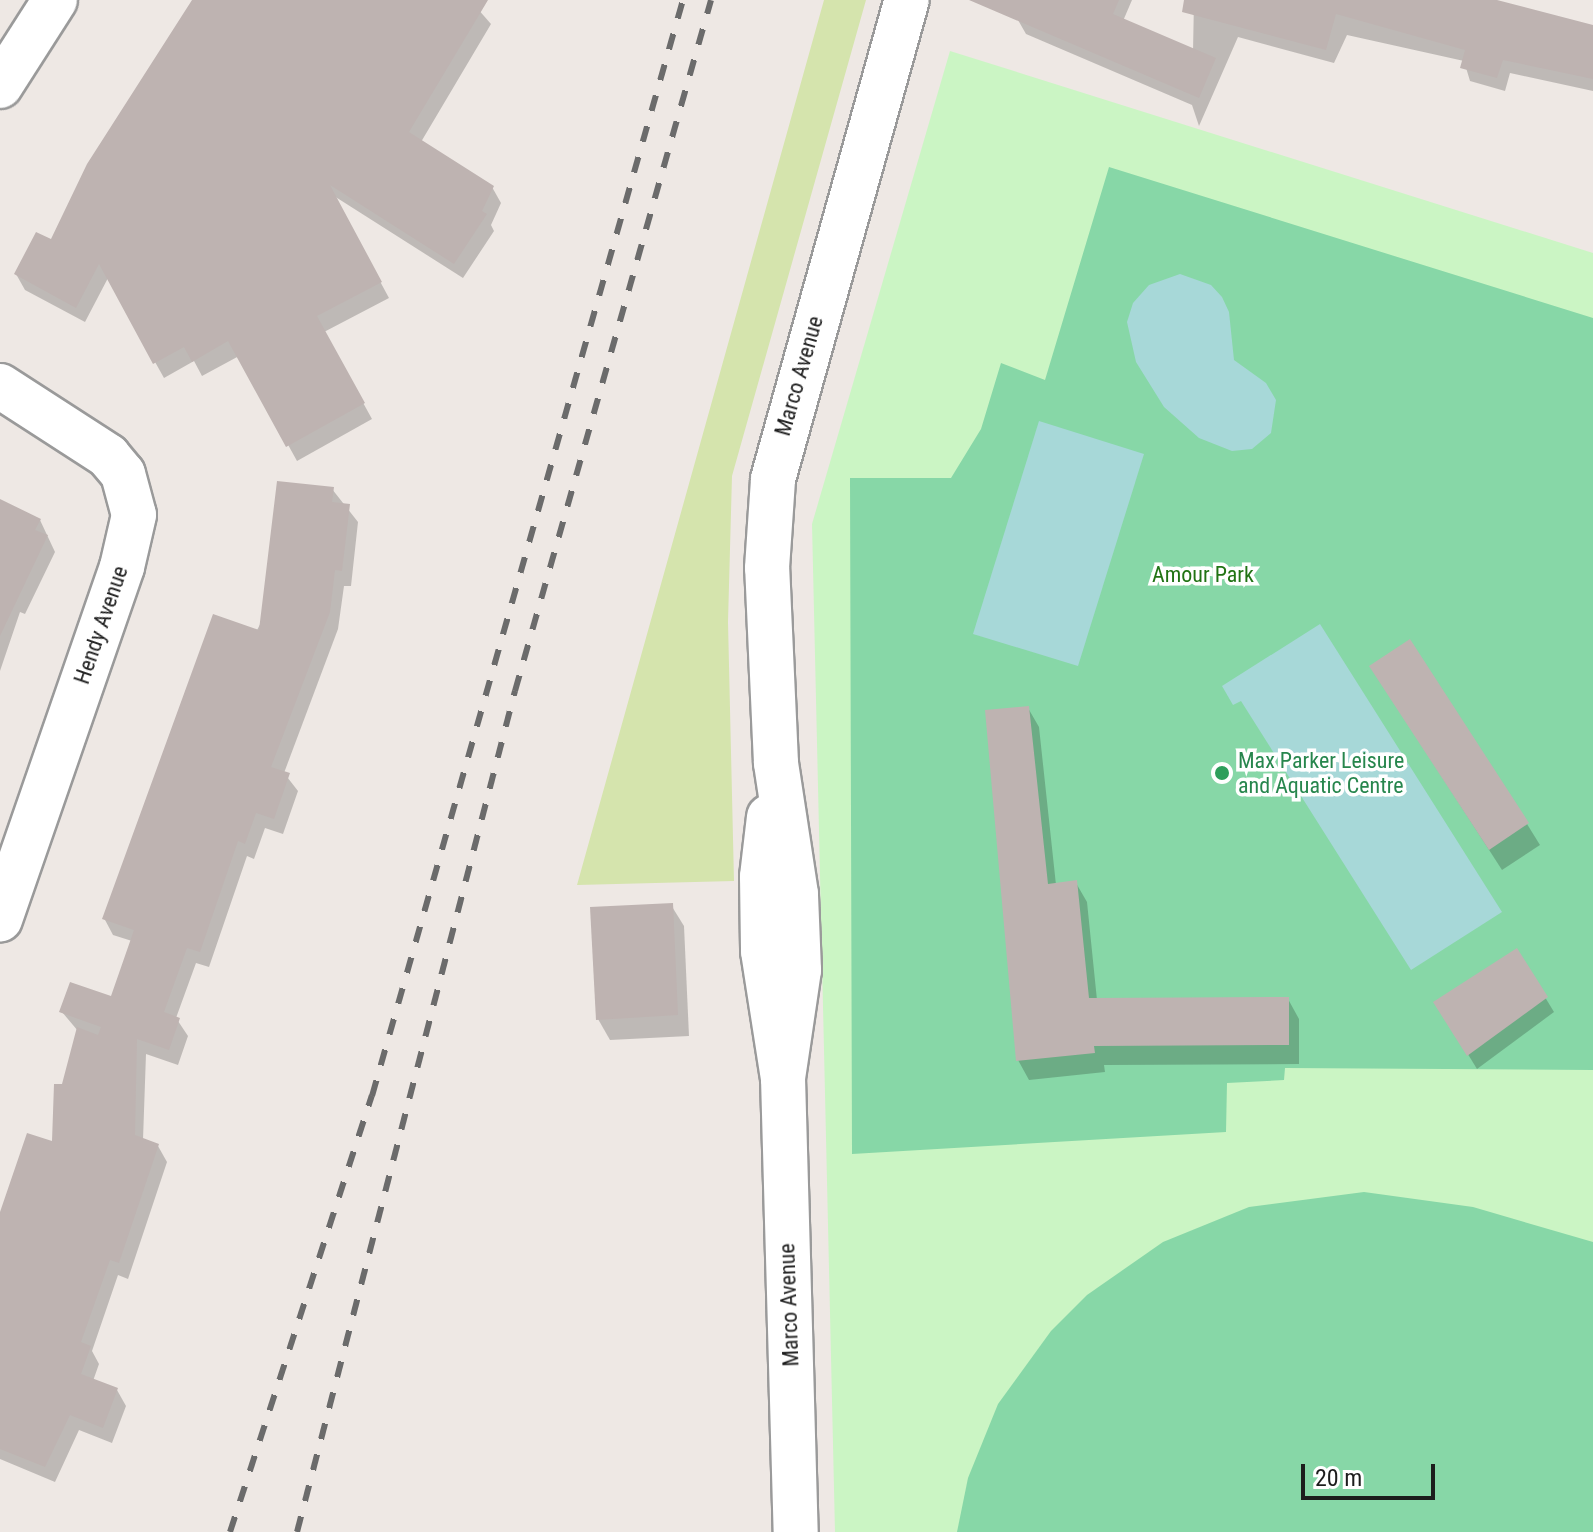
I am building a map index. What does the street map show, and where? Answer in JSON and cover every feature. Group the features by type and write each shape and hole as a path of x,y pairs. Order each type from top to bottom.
{"street":[{"path":"0,86 55,0"},
{"name":"Marco Avenue","path":"796,1532 783,1078 763,951 762,877 776,763 767,568 775,468 907,0"},
{"name":"Hendy Avenue","path":"0,386 108,456 127,484 134,515 126,553 0,919"}],"green space":[{"path":"824,0 866,0 732,476 728,622 734,881 577,885"},
{"name":"Amour Park","path":"950,51 1593,253 1593,1532 835,1532 812,524"},
{"name":"Max Parker Leisure and Aquatic Centre","path":"1109,167 1593,318 1593,1070 1285,1068 1284,1080 1227,1083 1226,1132 852,1154 850,478 951,478 981,429 1001,363 1045,380"},
{"path":"1364,1192 1473,1207 1593,1242 1593,1532 957,1532 968,1478 998,1404 1051,1331 1087,1295 1163,1242 1249,1207"}],"water":[{"path":"1180,274 1211,285 1222,297 1229,312 1234,360 1266,383 1276,400 1271,433 1252,449 1232,451 1199,438 1164,407 1136,362 1127,322 1133,303 1149,285"},
{"path":"1039,421 1144,454 1078,666 973,634"},
{"path":"1320,624 1502,912 1411,970 1241,701 1233,705 1222,686"}],"building":[{"path":"192,0 488,0 409,132 494,186 482,211 487,214 454,264 330,185 382,282 317,316 365,403 286,447 228,341 192,362 184,347 153,364 99,264 76,308 14,274 36,232 51,239 87,164"},
{"path":"969,0 1119,0 1113,14 1216,58 1199,98"},
{"path":"1184,0 1497,0 1593,25 1593,79 1503,60 1497,78 1460,68 1465,50 1336,14 1326,50 1182,12"},
{"path":"277,481 334,487 332,502 350,504 342,571 335,570 330,612 271,767 290,773 274,819 256,813 245,844 238,841 200,952 187,948 164,1012 180,1018 169,1050 137,1039 135,1135 159,1144 119,1263 110,1260 81,1342 91,1346 81,1374 118,1388 103,1428 70,1415 45,1467 0,1449 0,1212 27,1133 52,1141 54,1084 62,1084 77,1027 98,1035 101,1027 59,1012 70,982 111,996 134,930 102,919 213,614 259,630"},
{"path":"0,499 41,519 35,530 48,535 0,636"},
{"path":"1410,639 1529,823 1489,850 1369,666"},
{"path":"1029,706 1048,884 1077,880 1089,998 1289,997 1289,1045 1094,1046 1095,1053 1016,1061 985,710"},
{"path":"673,903 678,1015 596,1020 590,907"},
{"path":"1517,948 1548,997 1467,1056 1433,1002"}],"railway":[{"path":"230,1532 372,1096 683,0"},
{"path":"297,1532 515,691 711,0"}],"place":[{"name":"Max Parker Leisure and Aquatic Centre","path":"1222,773"}]}
